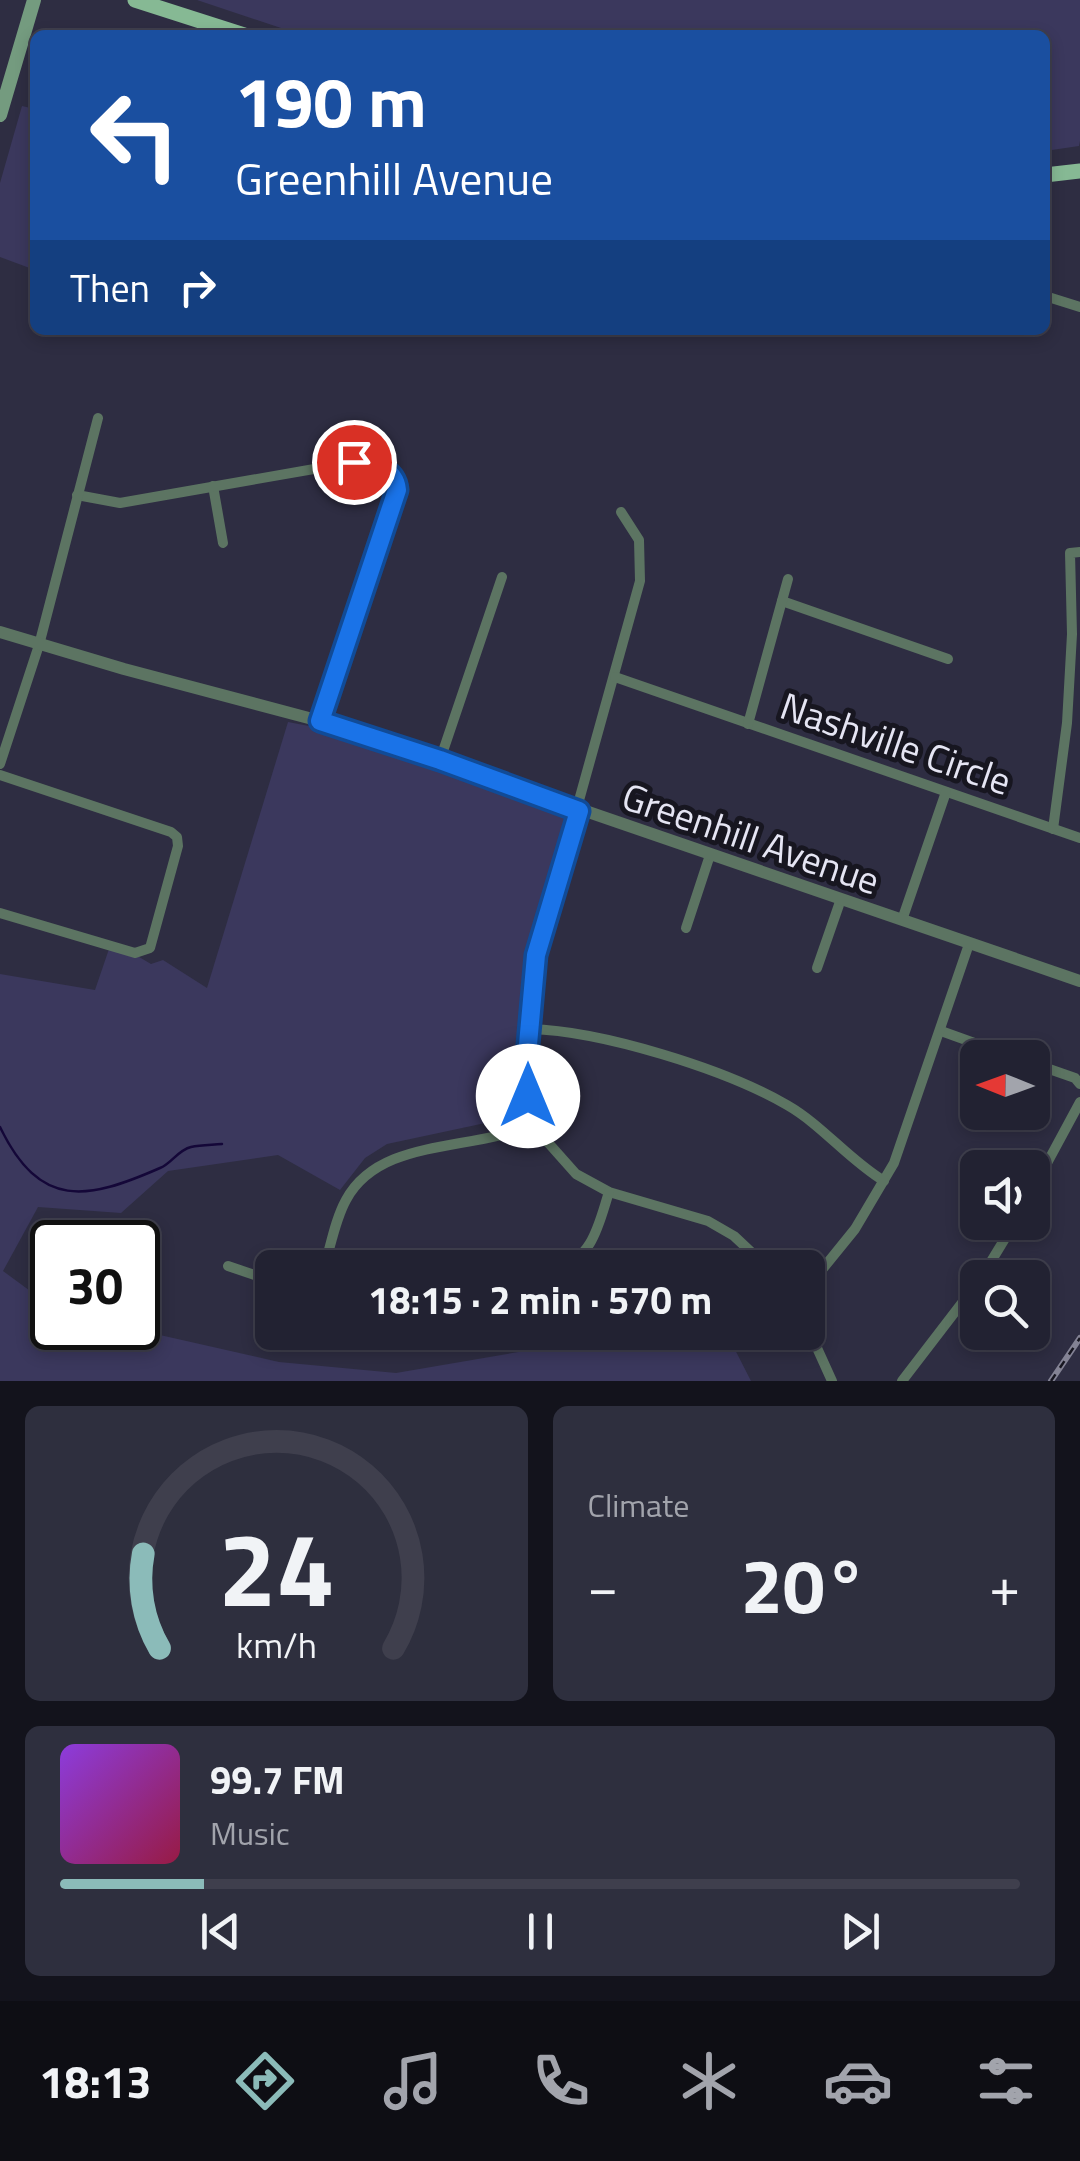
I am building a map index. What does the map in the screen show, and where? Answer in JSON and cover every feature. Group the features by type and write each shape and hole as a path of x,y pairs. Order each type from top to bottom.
{"main road":[{"path":"0,115 34,0"},
{"path":"136,0 229,30"},
{"path":"1050,174 1080,170"}],"street":[{"path":"1050,298 1080,308"},
{"path":"0,764 39,645 98,418"},
{"path":"78,495 120,503 354,462 390,473 396,482 394,499 320,721"},
{"path":"212,486 223,543"},
{"path":"622,512 639,540 640,581 536,955 527,1090 544,1138 569,1168 610,1192 708,1221 749,1250"},
{"name":"Nashville Circle","path":"1053,829 1067,723 1075,552"},
{"path":"440,760 502,577"},
{"name":"Nashville Circle","path":"788,579 748,724 1080,838"},
{"path":"782,601 948,659"},
{"name":"Greenhill Avenue","path":"0,632 320,721 1080,981"},
{"path":"615,677 748,724"},
{"path":"0,775 171,832 178,846 150,948 144,952 135,953 0,913"},
{"path":"902,920 946,792"},
{"path":"686,928 710,855"},
{"path":"816,968 841,899"},
{"path":"825,1266 855,1229 898,1152 969,944"},
{"path":"530,1028 605,1039 751,1086 788,1106 884,1181"},
{"path":"940,1031 965,1040"},
{"path":"1050,1069 1076,1078 1080,1084"},
{"path":"1050,1157 1080,1102"},
{"path":"329,1250 344,1202 360,1179 374,1168 399,1156 496,1138 536,1122"},
{"path":"584,1250 594,1239 610,1192"},
{"path":"228,1266 255,1275"},
{"path":"902,1381 960,1305"},
{"path":"818,1350 832,1381"}],"shaded area":[{"path":"197,0 1080,0 1080,141 1079,146 1050,150 1050,30 287,30"},
{"path":"22,106 30,108 30,268 0,257 0,183"},
{"path":"288,722 330,730 565,816 531,944 524,1080 529,1105 518,1116 387,1144 365,1158 340,1190 278,1155 168,1171 121,1213 38,1207 3,1271 30,1291 30,1350 160,1350 160,1335 279,1362 396,1373 530,1350 735,1350 751,1381 0,1381 0,974 95,990 109,949 134,954 151,964 163,960 207,988"}],"waterway":[{"path":"0,1127 15,1154 32,1173 49,1185 68,1191 110,1187 164,1166 186,1149 222,1144"}],"railway":[{"path":"1051,1381 1080,1338"}],"route":[{"path":"354,462 390,473 397,490 320,721 579,811 536,955 526,1067 528,1096"}]}
